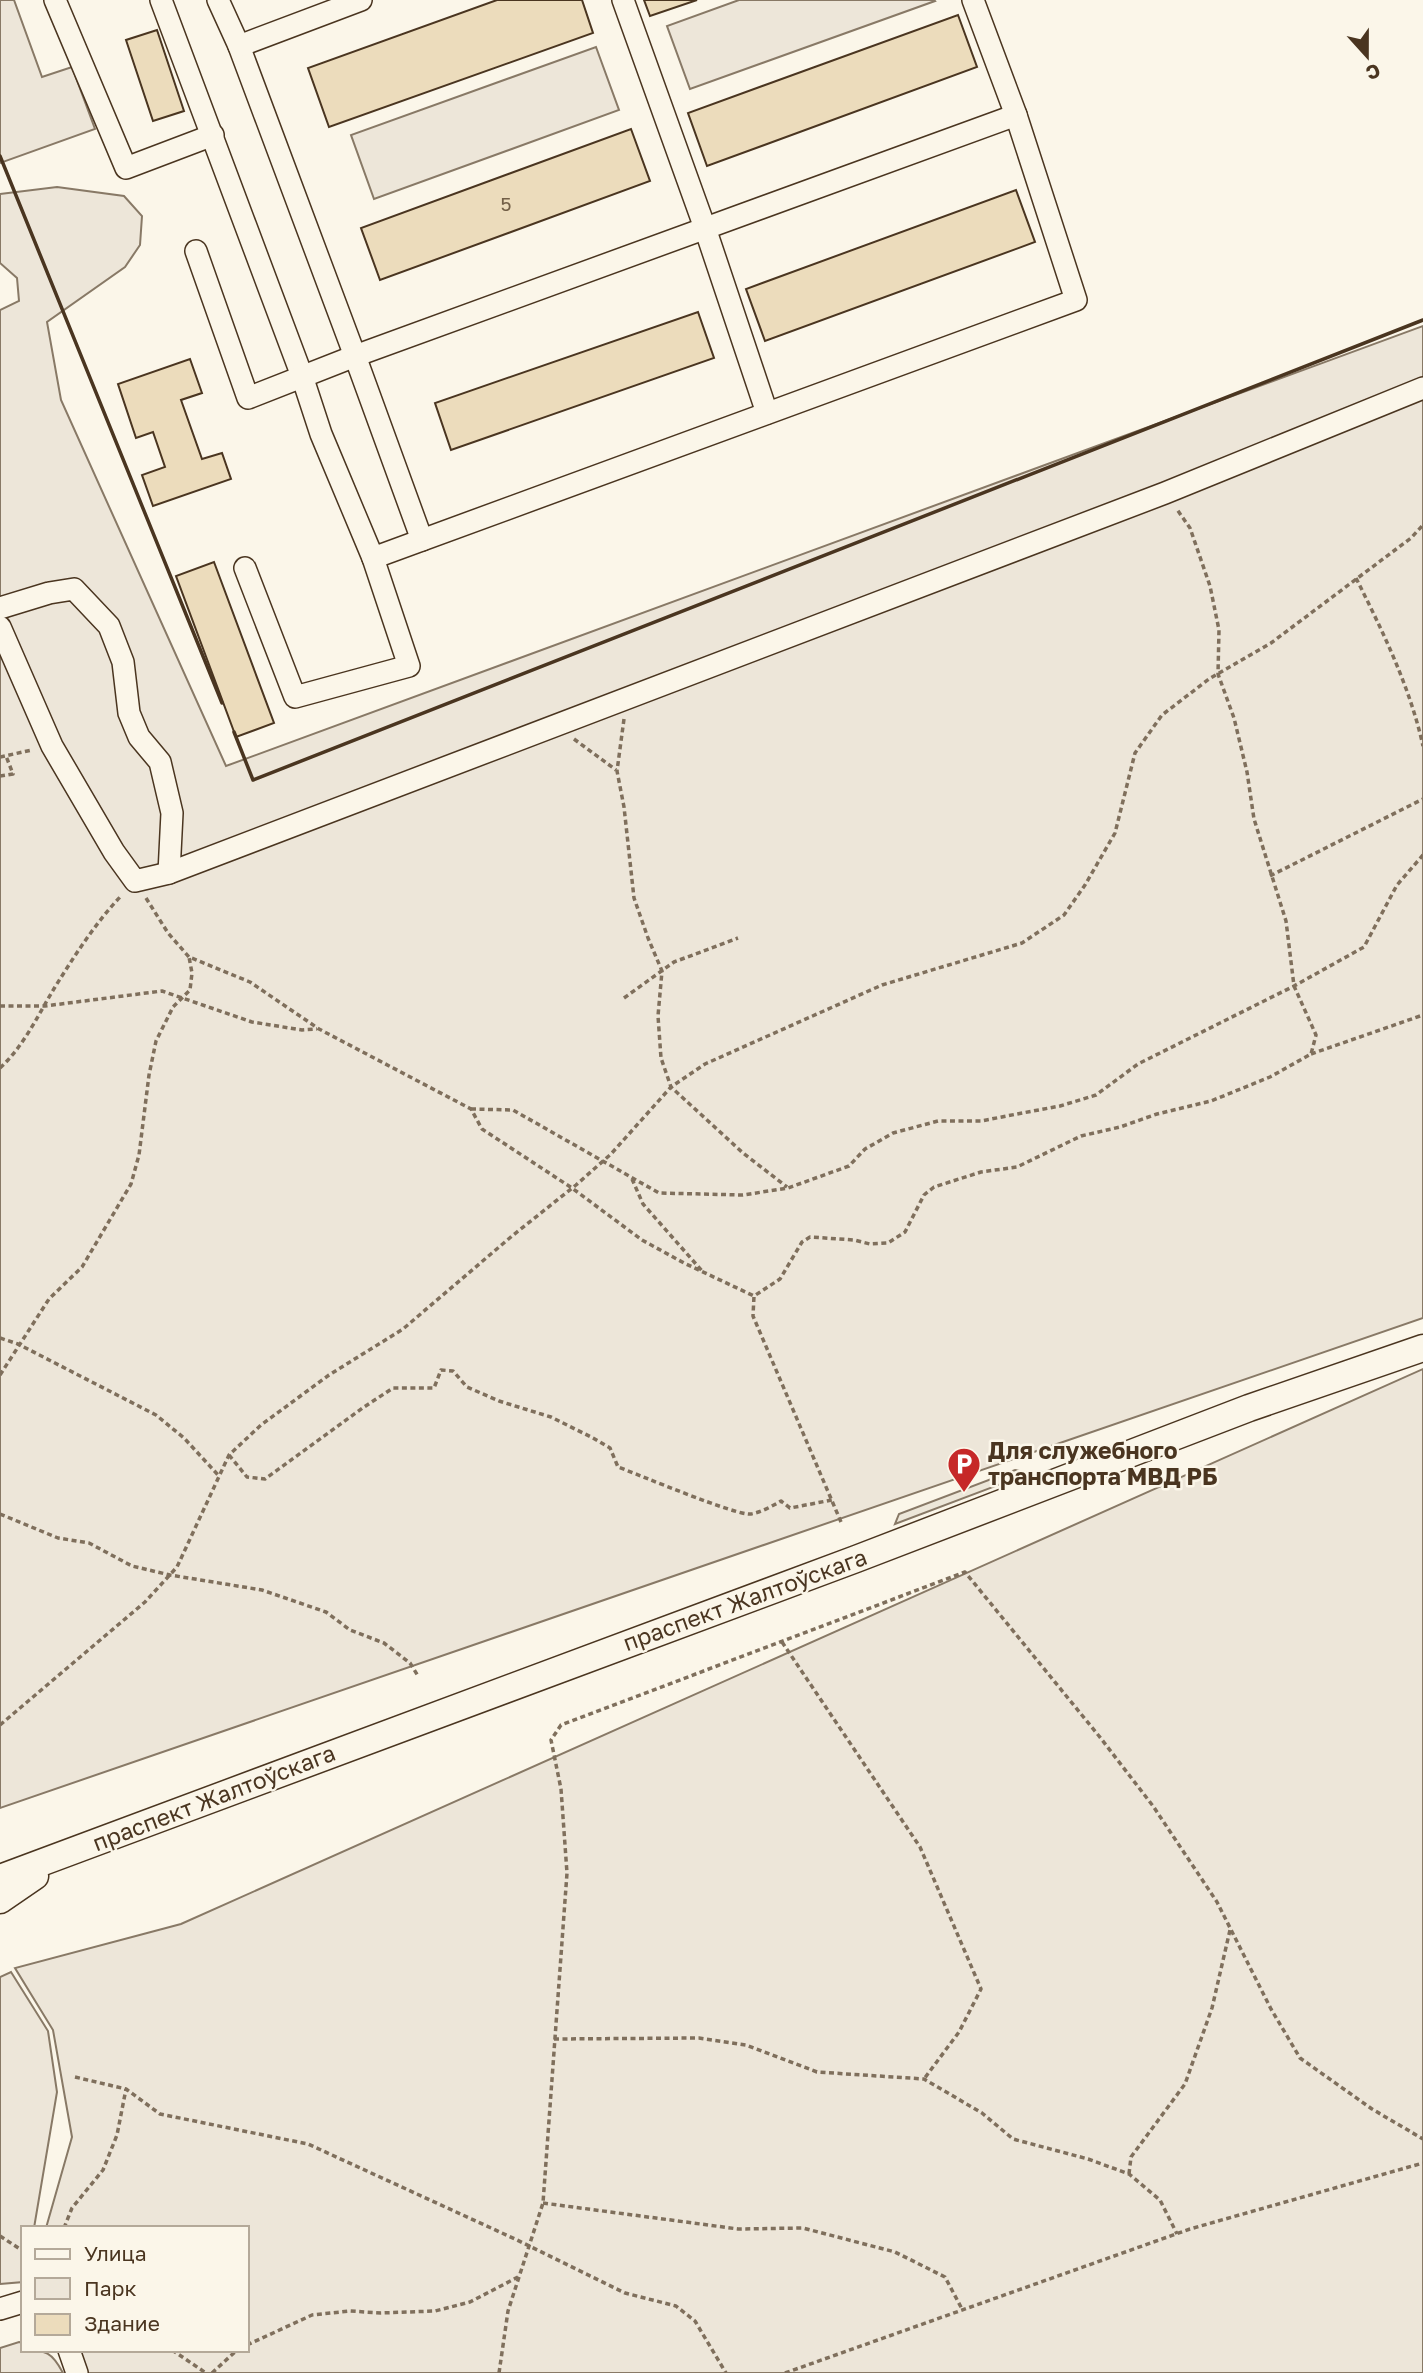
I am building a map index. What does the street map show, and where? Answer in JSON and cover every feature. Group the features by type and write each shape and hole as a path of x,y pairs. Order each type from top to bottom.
{"main road":[{"name":"праспект Жалтоўскага","path":"0,1878 843,1564 1237,1413 1423,1348"},
{"name":"праспект Жалтоўскага","path":"0,1900 68,1853"}],"lane":[{"path":"55,0 126,168 213,135"},
{"path":"162,0 302,376 321,434 373,558 409,666 295,697 245,568"},
{"path":"218,0 239,46 422,540"},
{"path":"239,46 361,0"},
{"path":"623,0 705,228 767,413"},
{"path":"373,558 1076,300 1016,115 973,0"},
{"path":"196,251 248,398 355,356 1016,115"},
{"path":"0,627 52,746 114,852 135,881 169,873 1166,493 1423,387"},
{"path":"0,608 49,593 74,589 109,626 123,662 129,713 139,737 160,762 172,813 169,873"},
{"path":"0,2309 21,2303"},
{"path":"70,2352 77,2373"}],"path":[{"path":"1166,493 1190,528 1210,586 1219,630 1218,674 1234,718 1247,772 1254,819 1286,921 1294,986 1316,1035 1311,1054"},
{"path":"0,1725 145,1602 177,1567 229,1455 261,1425 329,1375 403,1329 603,1161 671,1087 705,1064 882,985 1022,943 1063,915 1085,885 1115,833 1135,753 1162,715 1218,674 1271,643 1411,538 1423,525"},
{"path":"1356,578 1396,663 1416,716 1423,746"},
{"path":"626,699 617,771 624,807 634,898 662,971 658,1016 661,1058 671,1087 743,1153 788,1188"},
{"path":"555,726 617,771"},
{"path":"0,757 52,746"},
{"path":"0,776 13,774 6,756"},
{"path":"1270,876 1423,799"},
{"path":"0,1068 35,1023 104,914 135,881 169,933 189,957 250,982 319,1029 471,1109 513,1110 659,1193 743,1195 788,1188 849,1166 865,1149 893,1133 938,1121 981,1121 1005,1117 1060,1106 1096,1095 1138,1063 1294,986 1364,947 1397,885 1423,855"},
{"path":"624,998 674,962 738,937"},
{"path":"0,1375 49,1299 82,1267 131,1184 144,1130 149,1075 156,1041 173,1007 190,989 192,973 189,957"},
{"path":"0,1006 44,1006 162,990 252,1022 302,1030 319,1029"},
{"path":"754,1296 780,1279 802,1242 810,1237 854,1240 870,1244 888,1243 905,1232 924,1195 934,1187 981,1172 1017,1167 1081,1136 1211,1101 1270,1077 1311,1054 1423,1015"},
{"path":"471,1109 482,1129 572,1188 642,1240 705,1274 754,1296"},
{"path":"632,1178 643,1204 705,1274"},
{"path":"754,1296 753,1316 841,1522"},
{"path":"0,1338 18,1344 156,1415 184,1438 219,1476"},
{"path":"229,1455 247,1477 265,1479 363,1406 393,1388 434,1388 441,1370 453,1371 467,1387 499,1401 551,1417 593,1438 610,1448 618,1467 725,1508 749,1515 781,1501 790,1508 832,1500"},
{"path":"0,1514 58,1538 89,1543 132,1566 262,1590 326,1612 350,1630 384,1643 410,1663 418,1676"},
{"path":"499,2373 508,2311 543,2203 566,1873 561,1789 551,1740 561,1725 965,1572 1153,1806 1217,1902 1300,2059 1372,2109 1423,2139"},
{"path":"782,1642 920,1847 981,1989 959,2032 924,2079"},
{"path":"1129,2174 1131,2157 1185,2084 1212,2008 1230,1928"},
{"path":"554,2039 699,2038 746,2045 817,2073 924,2079 982,2113 1013,2139 1088,2159 1129,2174 1160,2200 1177,2234"},
{"path":"75,2077 126,2089 160,2114 309,2144 625,2293 676,2306 695,2321 726,2373"},
{"path":"65,2226 72,2208 103,2170 117,2134 126,2089"},
{"path":"785,2373 1177,2234 1423,2163"},
{"path":"543,2203 737,2229 803,2228 895,2252 945,2277 962,2309"},
{"path":"0,2236 21,2250"},
{"path":"248,2345 312,2315 350,2311 381,2314 435,2311 470,2302 519,2276"},
{"path":"175,2352 206,2373"},
{"path":"212,2373 235,2352"}],"green space":[{"path":"0,0 14,0 42,77 72,67 95,129 0,163"},
{"path":"739,0 935,1 690,89 667,26"},
{"path":"596,47 619,110 374,199 351,135"},
{"path":"57,187 124,196 142,216 140,245 125,267 47,322 61,400 226,766 1423,326 1423,1318 0,1808 0,310 19,301 17,278 0,263 0,194"},
{"path":"1423,1369 1423,2373 86,2373 79,2352 248,2352 248,2226 47,2226 72,2137 53,2030 15,1968 181,1924"},
{"path":"11,1972 48,2031 57,2092 34,2226 21,2226 21,2282 0,2284 0,1977"},
{"path":"21,2342 21,2352 43,2352 52,2356 63,2373 0,2373 0,2348"}],"shaded area":[{"name":"Для служебного транспорта МВД РБ","path":"1015,1470 1030,1473 895,1524 899,1514"}],"building":[{"path":"497,0 582,0 593,33 329,127 308,68"},
{"path":"644,0 697,0 650,16"},
{"path":"958,15 977,67 707,166 688,113"},
{"path":"157,30 184,111 153,121 126,40"},
{"path":"631,129 650,181 380,280 361,228"},
{"path":"1016,190 1035,242 765,341 746,289"},
{"path":"698,312 714,358 451,450 435,403"},
{"path":"190,359 202,393 181,400 202,459 222,453 231,479 153,506 142,475 165,467 153,432 136,438 118,384"},
{"path":"214,562 274,723 236,737 176,576"}],"wall":[{"path":"0,156 222,703"},
{"path":"234,732 253,780 1423,320"}],"place":[{"name":"Для служебного транспорта МВД РБ","path":"964,1494"}]}
